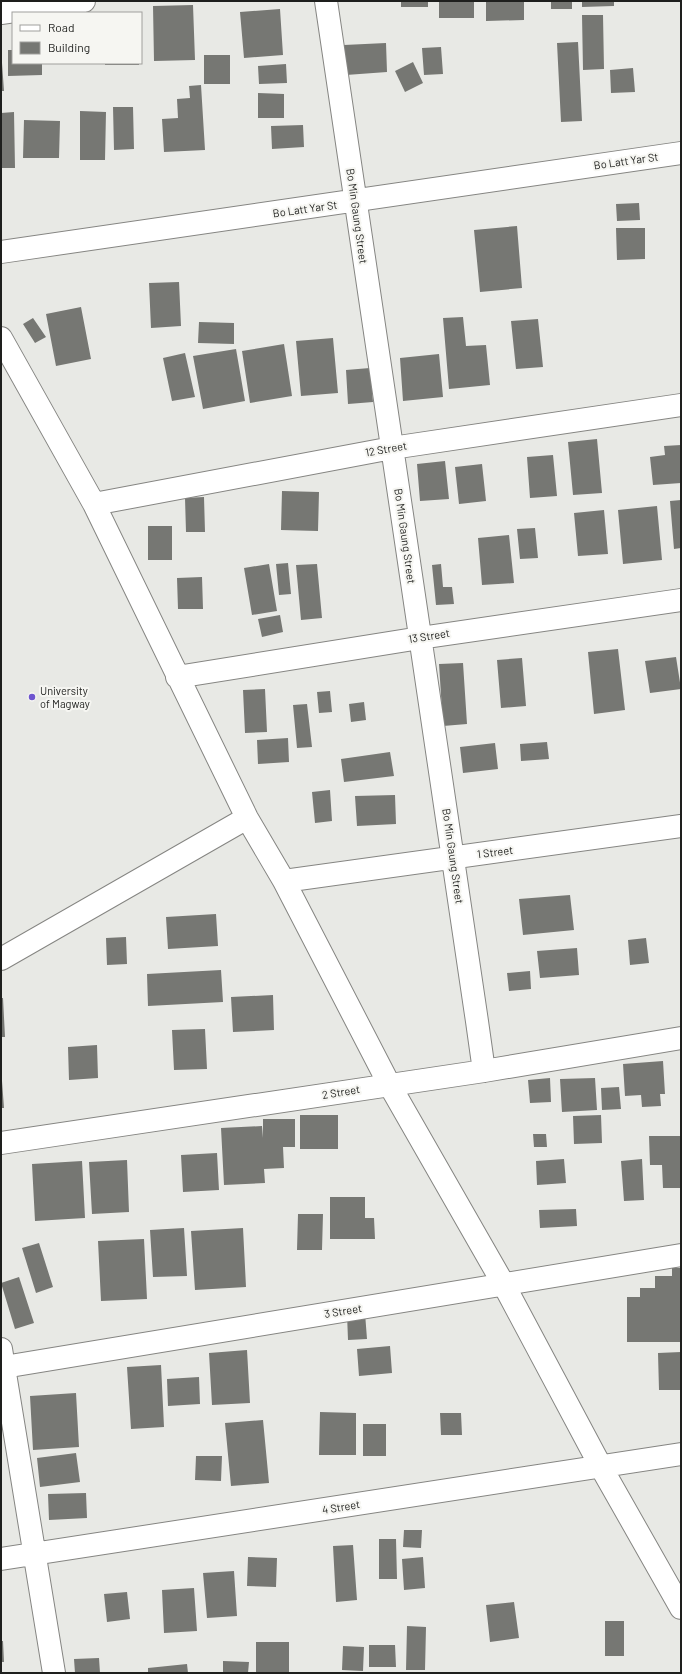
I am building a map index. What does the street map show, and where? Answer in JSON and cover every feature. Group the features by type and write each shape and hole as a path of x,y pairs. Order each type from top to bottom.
{"street":[{"path":"1,13 84,1"},
{"name":"Bo Min Gaung Street","path":"326,1 354,202 454,857 484,1071"},
{"name":"Bo Latt Yar St","path":"1,252 354,202 681,153"},
{"path":"1,338 94,504 247,818 284,881 390,1084 504,1285 601,1467 681,1608"},
{"name":"12 Street","path":"94,504 392,448 681,405"},
{"name":"13 Street","path":"177,677 420,638 681,600"},
{"path":"1,959 247,818"},
{"name":"1 Street","path":"284,881 681,826"},
{"name":"2 Street","path":"1,1143 484,1071 681,1038"},
{"name":"3 Street","path":"3,1358 504,1285 681,1255"},
{"path":"3,1358 54,1673"},
{"name":"4 Street","path":"1,1559 681,1454"}],"building":[{"path":"401,1 428,1 428,7 401,7"},
{"path":"439,1 474,1 474,18 439,18"},
{"path":"486,1 524,1 524,20 486,21"},
{"path":"551,1 572,1 572,9 551,9"},
{"path":"582,1 614,1 614,6 582,7"},
{"path":"193,5 195,60 154,61 153,6"},
{"path":"280,9 283,55 244,58 240,12"},
{"path":"582,15 603,15 604,69 583,70"},
{"path":"578,42 582,121 561,122 557,43"},
{"path":"386,43 387,72 346,75 344,45"},
{"path":"441,47 443,74 424,75 422,48"},
{"path":"8,50 12,50 12,64 42,64 42,75 8,76"},
{"path":"204,55 230,55 230,84 204,84"},
{"path":"413,62 423,83 405,92 395,71"},
{"path":"2,63 4,91 1,91"},
{"path":"105,64 139,64 139,65"},
{"path":"286,64 287,83 259,84 258,66"},
{"path":"633,68 635,92 611,93 610,70"},
{"path":"201,85 205,150 164,152 162,119 178,118 177,99 190,98 189,86"},
{"path":"258,93 284,94 284,118 258,118"},
{"path":"113,107 133,107 134,149 114,150"},
{"path":"80,111 106,112 105,160 80,160"},
{"path":"14,112 15,168 1,168 1,113"},
{"path":"24,120 60,121 59,158 23,158"},
{"path":"303,125 304,147 272,149 271,126"},
{"path":"639,203 640,220 617,221 616,204"},
{"path":"517,226 522,288 480,292 474,230"},
{"path":"616,228 645,228 645,259 617,260"},
{"path":"179,282 181,326 151,328 149,283"},
{"path":"81,307 91,359 56,366 46,314"},
{"path":"463,317 466,346 486,345 490,385 449,389 443,318"},
{"path":"33,318 46,337 35,343 23,324"},
{"path":"538,319 543,367 516,369 511,321"},
{"path":"199,322 234,323 234,344 198,343"},
{"path":"333,338 338,393 301,396 296,341"},
{"path":"284,344 292,396 250,403 242,351"},
{"path":"236,349 245,401 203,409 193,356"},
{"path":"185,353 195,397 172,401 163,358"},
{"path":"439,354 443,397 403,401 400,358"},
{"path":"370,368 373,402 348,404 346,370"},
{"path":"597,439 602,493 573,495 568,442"},
{"path":"681,445 681,483 653,485 650,457 665,455 664,446"},
{"path":"553,455 557,496 530,498 527,457"},
{"path":"445,461 449,499 420,501 417,464"},
{"path":"482,464 486,501 459,504 455,467"},
{"path":"282,491 319,492 318,531 281,530"},
{"path":"204,497 205,532 186,532 185,498"},
{"path":"681,500 681,548 674,549 670,501"},
{"path":"657,506 662,560 623,564 618,510"},
{"path":"604,510 608,554 578,556 574,513"},
{"path":"148,526 172,526 172,560 148,560"},
{"path":"535,528 538,558 520,559 517,529"},
{"path":"509,535 514,583 482,585 478,538"},
{"path":"288,563 291,594 279,595 276,564"},
{"path":"269,564 277,611 252,615 244,568"},
{"path":"317,564 322,618 301,620 296,565"},
{"path":"441,564 443,587 452,587 454,604 436,605 432,565"},
{"path":"202,577 203,609 178,609 177,578"},
{"path":"280,615 283,632 262,637 258,619"},
{"path":"618,649 625,710 594,714 588,652"},
{"path":"676,657 681,689 650,693 645,661"},
{"path":"522,658 526,706 501,708 497,660"},
{"path":"463,663 467,724 443,726 439,664"},
{"path":"265,689 267,732 245,733 243,690"},
{"path":"330,691 332,712 319,713 317,692"},
{"path":"364,702 366,720 351,722 349,704"},
{"path":"307,704 312,747 297,748 293,705"},
{"path":"288,738 289,762 258,764 257,740"},
{"path":"547,742 549,759 521,761 520,744"},
{"path":"495,743 498,769 463,773 460,747"},
{"path":"390,752 394,776 344,782 341,759"},
{"path":"330,790 332,821 315,823 312,792"},
{"path":"395,795 396,824 357,826 355,796"},
{"path":"570,895 574,930 523,935 519,899"},
{"path":"216,914 218,946 168,949 166,917"},
{"path":"126,937 127,964 107,965 106,938"},
{"path":"646,938 649,963 630,965 628,940"},
{"path":"577,948 579,975 540,978 537,951"},
{"path":"221,970 223,1002 148,1006 147,974"},
{"path":"530,971 531,989 509,991 507,973"},
{"path":"273,995 274,1030 233,1032 231,997"},
{"path":"1,998 3,998 5,1037 1,1037"},
{"path":"205,1029 207,1069 174,1070 172,1030"},
{"path":"97,1045 98,1078 69,1080 68,1047"},
{"path":"663,1061 665,1094 660,1094 661,1106 642,1107 641,1095 625,1096 623,1064"},
{"path":"550,1078 551,1102 530,1103 528,1080"},
{"path":"595,1078 597,1110 562,1112 560,1079"},
{"path":"2,1081 4,1108 1,1108"},
{"path":"619,1087 621,1109 602,1110 601,1088"},
{"path":"300,1115 338,1115 338,1149 300,1149"},
{"path":"601,1115 602,1143 574,1144 573,1116"},
{"path":"263,1119 295,1119 295,1147 283,1147 284,1168 264,1169 265,1183 224,1185 221,1128 262,1126 263,1138"},
{"path":"533,1134 546,1134 547,1147 534,1147"},
{"path":"649,1136 681,1136 681,1188 663,1188 662,1165 650,1165"},
{"path":"217,1153 219,1190 183,1192 181,1155"},
{"path":"564,1159 566,1183 537,1185 536,1161"},
{"path":"642,1159 644,1200 624,1201 621,1161"},
{"path":"127,1160 129,1212 92,1214 89,1162"},
{"path":"82,1161 85,1218 35,1221 32,1164"},
{"path":"330,1197 365,1197 365,1218 374,1218 375,1239 330,1239"},
{"path":"576,1209 577,1226 540,1228 539,1210"},
{"path":"298,1214 323,1214 322,1250 297,1250"},
{"path":"184,1228 187,1276 153,1277 150,1230"},
{"path":"243,1228 246,1287 195,1290 191,1231"},
{"path":"144,1239 147,1299 101,1301 98,1241"},
{"path":"39,1243 53,1287 36,1293 22,1248"},
{"path":"672,1268 681,1268 681,1342 627,1342 627,1297 640,1297 640,1288 655,1288 655,1276 672,1276"},
{"path":"19,1277 34,1323 15,1329 1,1283"},
{"path":"365,1313 367,1339 348,1340 347,1314"},
{"path":"390,1346 392,1373 359,1376 357,1349"},
{"path":"247,1350 250,1403 212,1405 209,1353"},
{"path":"681,1352 681,1390 659,1390 658,1353"},
{"path":"161,1365 164,1427 131,1429 127,1367"},
{"path":"199,1377 200,1404 168,1406 167,1379"},
{"path":"76,1393 79,1447 33,1450 30,1396"},
{"path":"320,1412 356,1413 356,1455 319,1455"},
{"path":"440,1413 461,1413 462,1435 441,1435"},
{"path":"263,1420 269,1483 231,1486 225,1423"},
{"path":"363,1424 386,1424 386,1456 363,1456"},
{"path":"76,1453 80,1482 40,1487 37,1458"},
{"path":"196,1456 222,1456 221,1481 195,1480"},
{"path":"86,1493 87,1518 49,1520 48,1494"},
{"path":"404,1530 422,1530 421,1548 403,1547"},
{"path":"379,1539 396,1539 397,1579 379,1579"},
{"path":"353,1545 357,1600 336,1602 333,1546"},
{"path":"248,1557 277,1558 276,1587 247,1586"},
{"path":"423,1557 425,1588 404,1590 402,1559"},
{"path":"234,1571 237,1616 207,1618 203,1573"},
{"path":"194,1588 197,1631 164,1633 162,1590"},
{"path":"127,1592 130,1619 107,1622 104,1594"},
{"path":"514,1602 519,1638 490,1642 486,1605"},
{"path":"605,1621 624,1621 624,1656 605,1656"},
{"path":"407,1626 426,1627 425,1670 406,1670"},
{"path":"1,1641 3,1641 4,1662 1,1662"},
{"path":"256,1642 289,1642 289,1673 256,1673"},
{"path":"369,1645 395,1645 396,1667 369,1667"},
{"path":"343,1646 364,1647 363,1671 342,1670"},
{"path":"99,1658 100,1673 75,1673 74,1659"},
{"path":"223,1661 249,1662 248,1673 223,1673"},
{"path":"187,1664 188,1673 148,1673 148,1668"}],"place":[{"name":"University of Magway","path":"32,697"}]}
